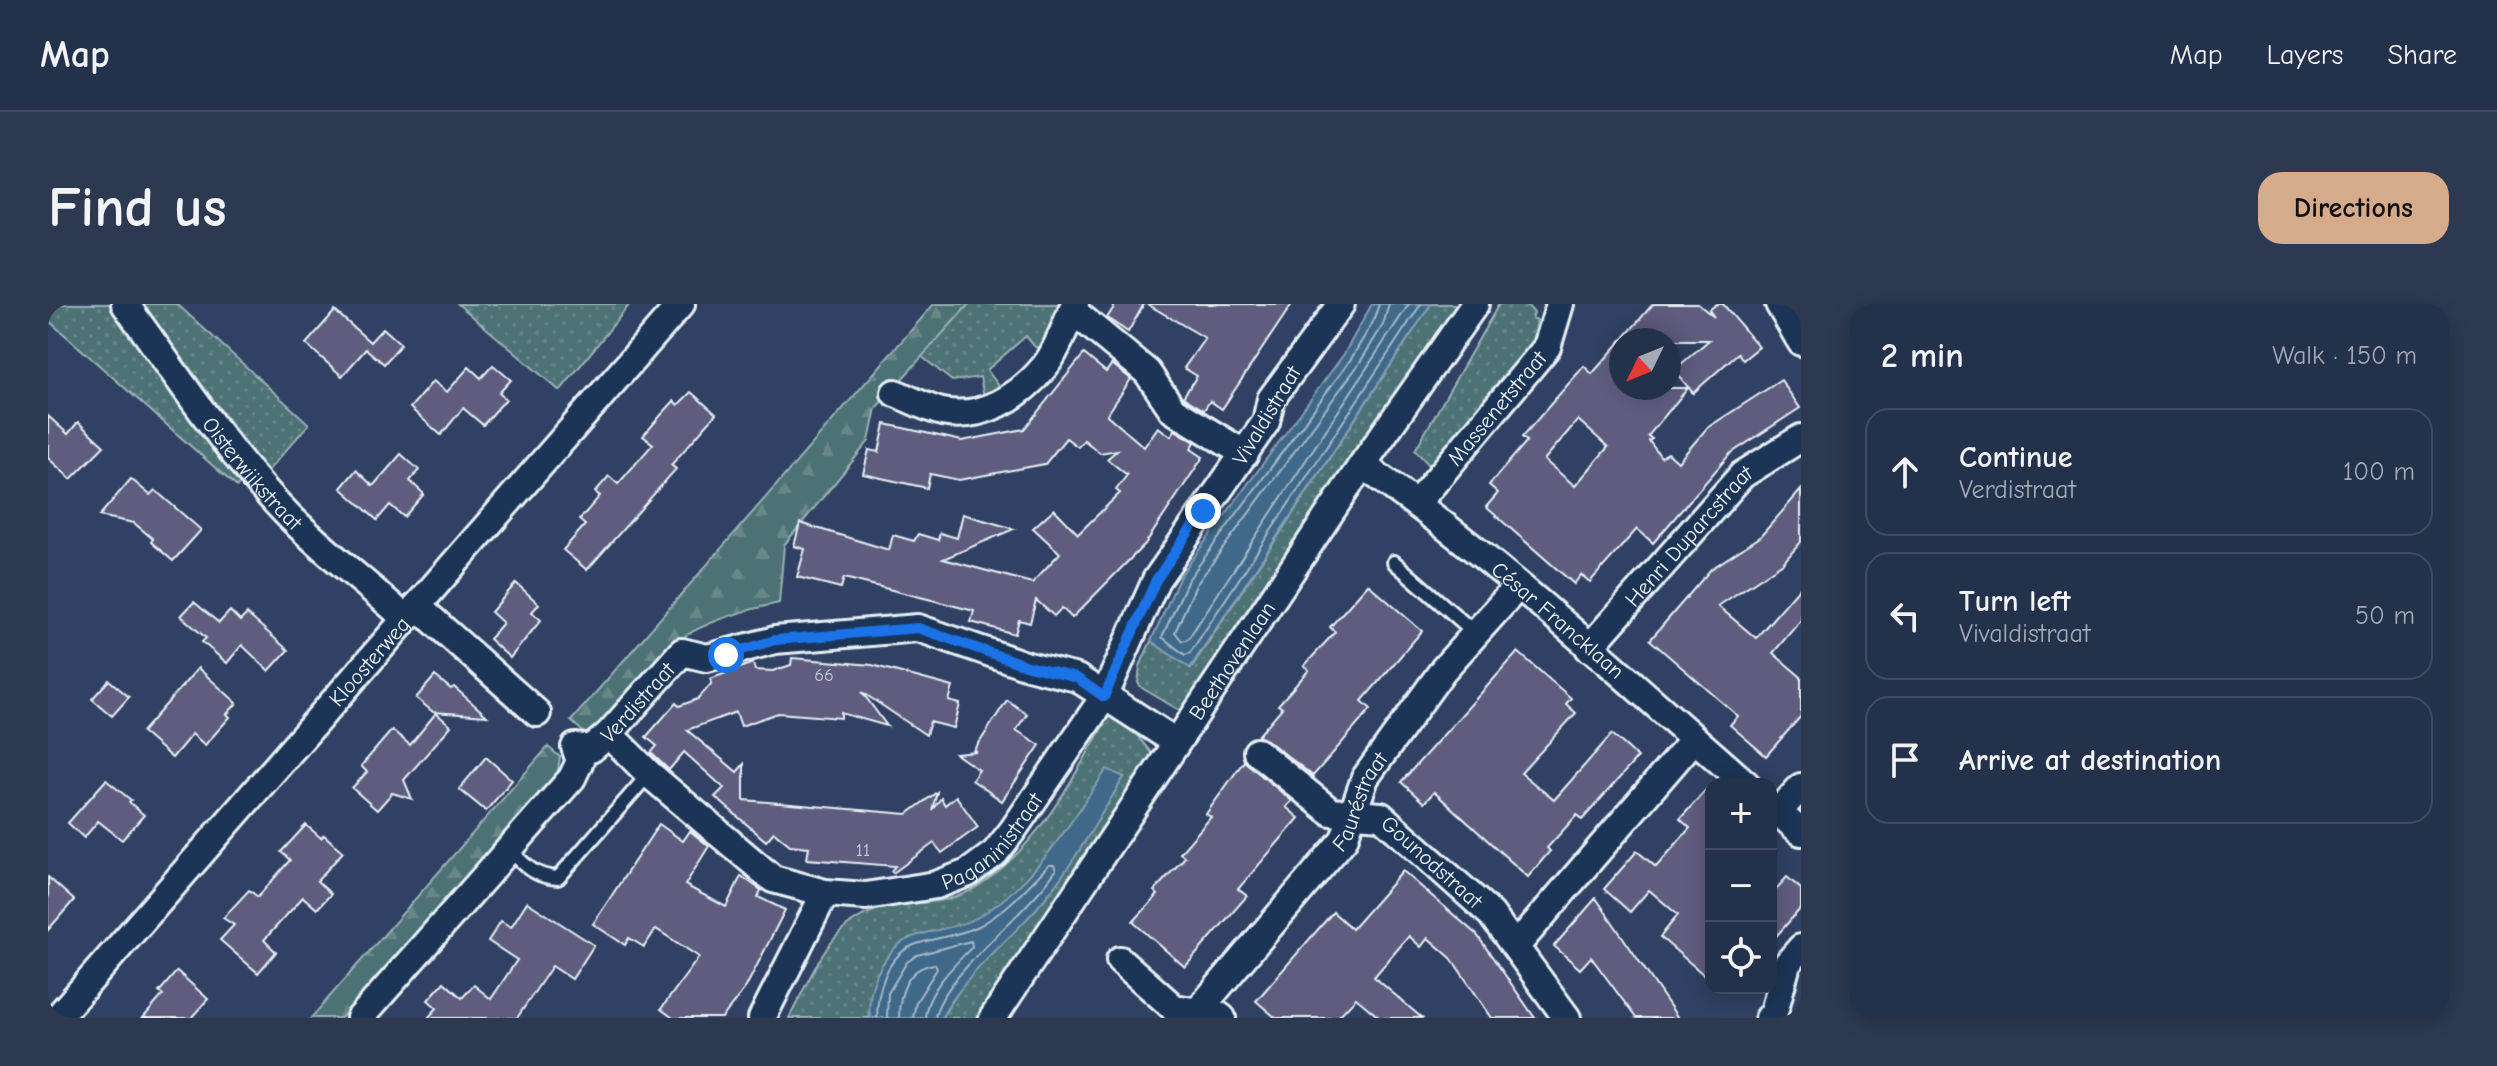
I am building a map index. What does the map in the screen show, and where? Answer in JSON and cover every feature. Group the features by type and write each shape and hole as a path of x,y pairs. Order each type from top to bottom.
{"street":[{"name":"Oisterwijkstraat","path":"125,304 237,458 289,516 537,713"},
{"name":"Kloosterweg","path":"57,1018 681,304"},
{"name":"Vivaldistraat","path":"1104,697 1156,580 1266,422 1271,399 1341,304"},
{"name":"Beethovenlaan","path":"993,1018 1362,465 1475,304"},
{"name":"Massenetstraat","path":"1417,503 1547,347 1560,304"},
{"path":"1779,304 1801,342"},
{"path":"895,393 938,411 958,414 989,410 1021,390 1047,364 1074,307 1147,372 1173,410 1245,454"},
{"name":"Henri Duparcstraat","path":"1589,648 1742,475 1801,438"},
{"name":"César Francklaan","path":"1362,465 1417,503 1518,586 1739,778"},
{"name":"Fauréstraat","path":"1210,1015 1344,839 1365,778 1443,670 1518,586"},
{"name":"Verdistraat","path":"364,1017 572,778 580,761 569,741 591,749 609,734 682,652 707,658 775,640 918,628 1028,666 1077,678 1176,742"},
{"name":"Paganinistraat","path":"609,734 649,774 773,879 825,893 866,896 936,885 968,873 995,853 1104,697"},
{"path":"1516,946 1694,739"},
{"name":"Gounodstraat","path":"1257,752 1331,812 1381,816 1491,914 1567,1018"},
{"path":"1777,807 1801,787"},
{"path":"1777,811 1801,832"},
{"path":"762,1018 825,893"},
{"path":"1769,1018 1774,1012 1787,964 1801,948"},
{"path":"1120,960 1174,1008 1210,1015"}],"lane":[{"path":"1394,562 1475,633"},
{"path":"509,849 531,872 542,877 558,878 649,774"}],"green space":[{"path":"48,304 110,304 241,482 237,487 48,320"},
{"path":"142,304 177,304 309,424 267,472"},
{"path":"458,304 630,304 560,391"},
{"path":"934,304 969,304 876,408 869,441 784,545 779,603 721,619 680,639 648,669 590,738 571,721"},
{"path":"969,304 1060,304 1045,334 1051,337 1045,349 1035,347 1026,336 987,370 999,386 985,402 980,377 952,381 921,356"},
{"path":"1431,304 1462,304 1184,713 1142,688 1138,683 1140,666 1151,641 1191,668"},
{"path":"1499,304 1526,304 1534,313 1532,318 1537,320 1532,348 1431,467 1415,450"},
{"path":"1119,713 1157,760 985,1018 941,1018 971,973 1055,886 1124,777 1107,770 1048,854 994,908 966,923 909,938 869,1014 870,1018 789,1018 821,958 846,927 883,908 953,898 978,886 1000,870 1020,851 1054,808 1110,714"},
{"path":"548,747 560,757 557,776 341,1018 311,1018"}],"water":[{"path":"1372,304 1431,304 1190,668 1151,641 1180,576 1344,354"},
{"path":"1107,769 1124,777 1071,863 1034,911 961,988 941,1018 870,1018 874,982 893,950 911,938 968,922 999,903 1035,869"}],"building":[{"path":"1116,304 1144,304 1128,332 1107,318"},
{"path":"1147,304 1292,304 1222,409 1210,401 1204,410 1183,397 1197,376 1184,368 1205,338"},
{"path":"1653,304 1698,304 1714,317 1709,310 1723,304 1759,347 1743,360 1738,353 1693,393 1681,378 1681,364 1709,340 1681,340 1681,328 1632,328"},
{"path":"335,311 370,342 383,328 401,344 384,364 366,349 342,376 306,344"},
{"path":"1084,354 1106,372 1112,364 1131,379 1107,415 1144,447 1158,427 1171,436 1175,430 1195,442 1191,449 1203,457 1145,544 1072,618 1062,608 1054,616 1036,600 1030,623 1019,620 1015,634 971,622 974,611 932,600 844,578 841,588 797,577 805,549 794,546 800,523 889,550 893,535 914,541 918,534 938,540 940,533 957,538 963,514 1014,529 943,559 1032,583 1060,553 1033,528 1054,509 1078,534 1120,493 1116,490 1127,475 1107,459 1117,450 1100,453 1084,440 1078,447 1066,438 1045,464 959,480 930,474 927,488 863,474 869,450 879,452 885,424 962,441 1024,429"},
{"path":"1609,355 1609,400 1678,400 1648,436 1661,457 1668,453 1678,462 1707,428 1781,380 1800,408 1730,454 1653,543 1637,529 1590,582 1581,575 1574,584 1486,507 1498,493 1489,485 1527,441 1522,437 1584,366 1592,374","holes":["1578,420 1608,447 1575,486 1544,460"]},
{"path":"493,365 511,380 499,393 506,399 483,425 463,408 441,435 410,408 433,381 447,392 469,367 481,378"},
{"path":"691,392 716,414 671,465 676,469 587,570 563,550 585,525 579,520 600,496 595,492 609,476 618,484 653,444 643,436 674,401 678,405"},
{"path":"48,416 68,434 78,422 104,446 71,479 48,458"},
{"path":"401,454 419,470 410,481 424,494 404,517 390,505 377,520 341,488 356,470 373,486"},
{"path":"131,479 150,495 155,490 201,530 173,561 134,523 99,516"},
{"path":"1801,490 1801,542 1783,563 1718,606 1756,638 1801,586 1801,620 1773,653 1801,677 1801,716 1766,756 1730,725 1738,716 1650,640 1711,569 1760,537"},
{"path":"516,583 539,604 532,612 541,620 510,658 489,639 503,623 491,612"},
{"path":"1368,584 1422,631 1362,701 1371,709 1313,776 1258,736 1282,708 1278,705 1309,670 1304,666 1335,632 1330,627"},
{"path":"194,602 219,623 230,611 240,621 247,614 288,650 269,671 242,645 227,663 202,642 206,638 181,616"},
{"path":"1518,652 1571,698 1566,704 1576,713 1521,773 1554,800 1612,734 1638,757 1582,820 1577,815 1547,848 1550,851 1528,877 1434,792 1424,803 1401,782"},
{"path":"792,658 872,665 953,687 949,701 960,704 954,728 930,722 926,735 862,692 887,726 841,713 841,718 778,713 741,726 736,712 687,730 737,772 744,764 744,800 907,814 937,792 932,810 941,798 945,805 956,796 978,827 942,853 934,843 893,873 891,871 895,866 807,859 809,847 790,845 774,832 766,841 715,797 724,788 684,752 669,770 651,753 657,746 646,737 676,703 679,706 698,699 712,683 710,679 753,663 755,670 773,671 791,665"},
{"path":"198,668 237,703 227,714 230,717 205,745 192,734 172,758 142,732"},
{"path":"435,676 451,689 454,687 487,716 433,712 416,698"},
{"path":"109,680 129,697 112,716 92,699"},
{"path":"1007,700 1027,714 1016,730 1040,745 1002,801 972,780 979,770 956,754 977,752 974,751"},
{"path":"436,713 451,726 404,780 412,799 392,793 377,810 352,788 367,772 361,766 392,730 410,745"},
{"path":"486,757 512,780 486,811 459,789"},
{"path":"1244,761 1292,801 1286,807 1299,818 1238,889 1247,896 1185,967 1133,922 1158,895 1154,891 1185,857 1180,853 1211,817 1206,814"},
{"path":"106,780 144,815 122,840 98,821 84,838 68,823"},
{"path":"1705,791 1705,976 1660,937 1678,915 1649,890 1630,912 1604,889 1637,851 1656,867 1690,828 1680,819"},
{"path":"659,824 683,841 690,831 709,846 685,885 726,907 741,876 761,890 758,897 785,910 746,987 722,1018 673,1018 661,1009 699,957 656,929 644,947 629,938 625,945 593,924"},
{"path":"306,825 321,838 324,835 343,852 317,881 331,894 317,909 303,897 264,940 276,952 258,973 220,940 234,925 223,918 249,890 258,897 290,860 281,852"},
{"path":"1403,871 1477,935 1535,1018 1492,1018 1451,958 1428,938 1421,947 1409,936 1374,977 1422,1018 1380,1018 1356,998 1337,1018 1276,1018 1256,1001 1333,912 1352,929"},
{"path":"48,877 74,900 48,930"},
{"path":"1787,877 1801,889 1801,908 1777,935 1777,922 1777,888"},
{"path":"1596,898 1678,1018 1636,1018 1591,957 1580,969 1554,946"},
{"path":"527,902 594,945 572,979 552,966 517,1018 428,1018 437,1008 428,1000 444,982 462,998 474,985 491,999 517,960 488,941 501,921 511,927"},
{"path":"177,971 208,999 191,1018 143,1018 163,995 159,992"}],"route":[{"path":"726,655 775,640 918,628 1028,666 1077,678 1104,697 1156,580 1203,511"}]}
